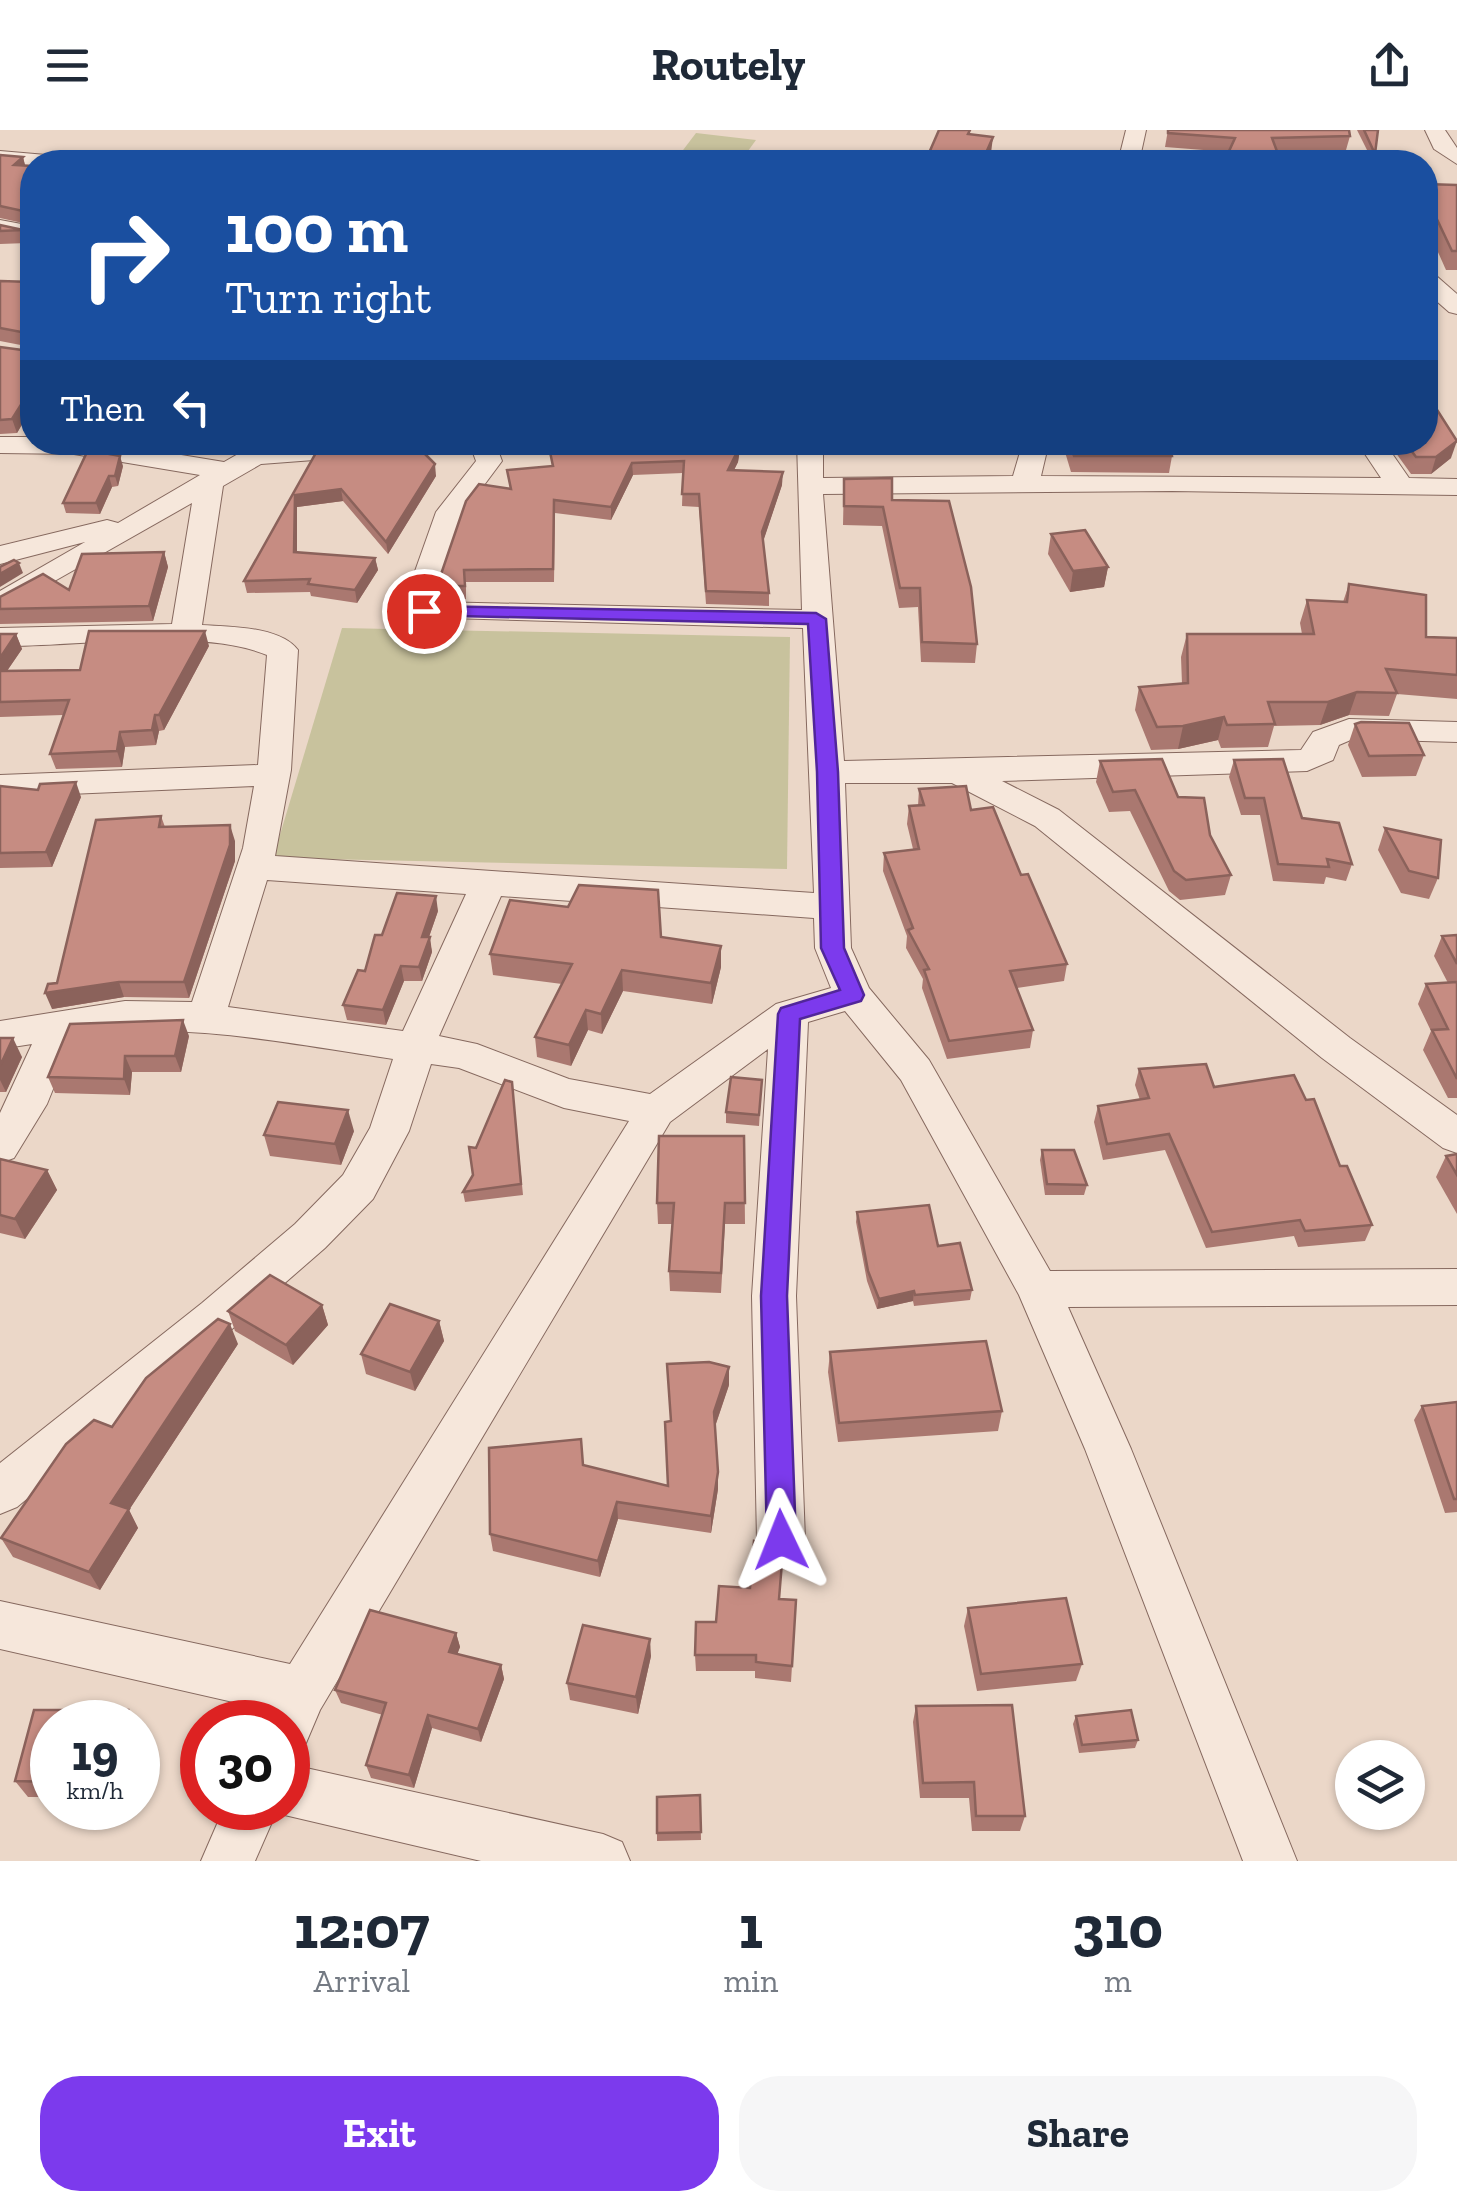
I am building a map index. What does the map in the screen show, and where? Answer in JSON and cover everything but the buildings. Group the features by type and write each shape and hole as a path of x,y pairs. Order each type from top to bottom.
{"street":[{"path":"1435,130 1450,163"},
{"path":"1438,290 1457,307"},
{"path":"117,455 218,476"},
{"path":"0,603 256,455"},
{"path":"487,455 489,460 472,490 452,509 432,553 418,605 424,611 816,619"},
{"path":"809,455 808,486 828,772 832,948 853,995 916,1070 1038,1290 1115,1466 1270,1861"},
{"path":"1025,484 1033,455"},
{"path":"1379,455 1400,486"},
{"path":"186,634 218,476"},
{"path":"808,486 1457,487"},
{"path":"0,555 134,523"},
{"path":"0,636 186,634 242,638 283,650 274,775 254,868 206,1018"},
{"path":"828,772 959,772 1307,760 1322,752 1324,739 1349,729 1457,732"},
{"path":"959,772 1046,818 1336,1048 1457,1137"},
{"path":"0,786 274,775"},
{"path":"254,868 830,907"},
{"path":"0,1492 231,1305 310,1236 358,1187 395,1116 407,1086 415,1048 488,884"},
{"path":"299,1700 656,1112 789,1014 853,995"},
{"path":"0,1035 142,1014 206,1018 463,1054 564,1093 656,1112"},
{"path":"781,1540 774,1296 789,1014"},
{"path":"0,1147 27,1104 59,1026"},
{"path":"1038,1290 1457,1287"},
{"path":"0,1625 266,1700"},
{"path":"310,1796 603,1861"},
{"path":"228,1861 241,1830"}],"shaded area":[{"path":"696,133 756,140 749,150 683,150"},
{"path":"342,628 790,637 787,869 273,858"}],"route":[{"path":"424,611 816,619 828,772 832,948 853,995 789,1014 774,1296 781,1540"}]}
